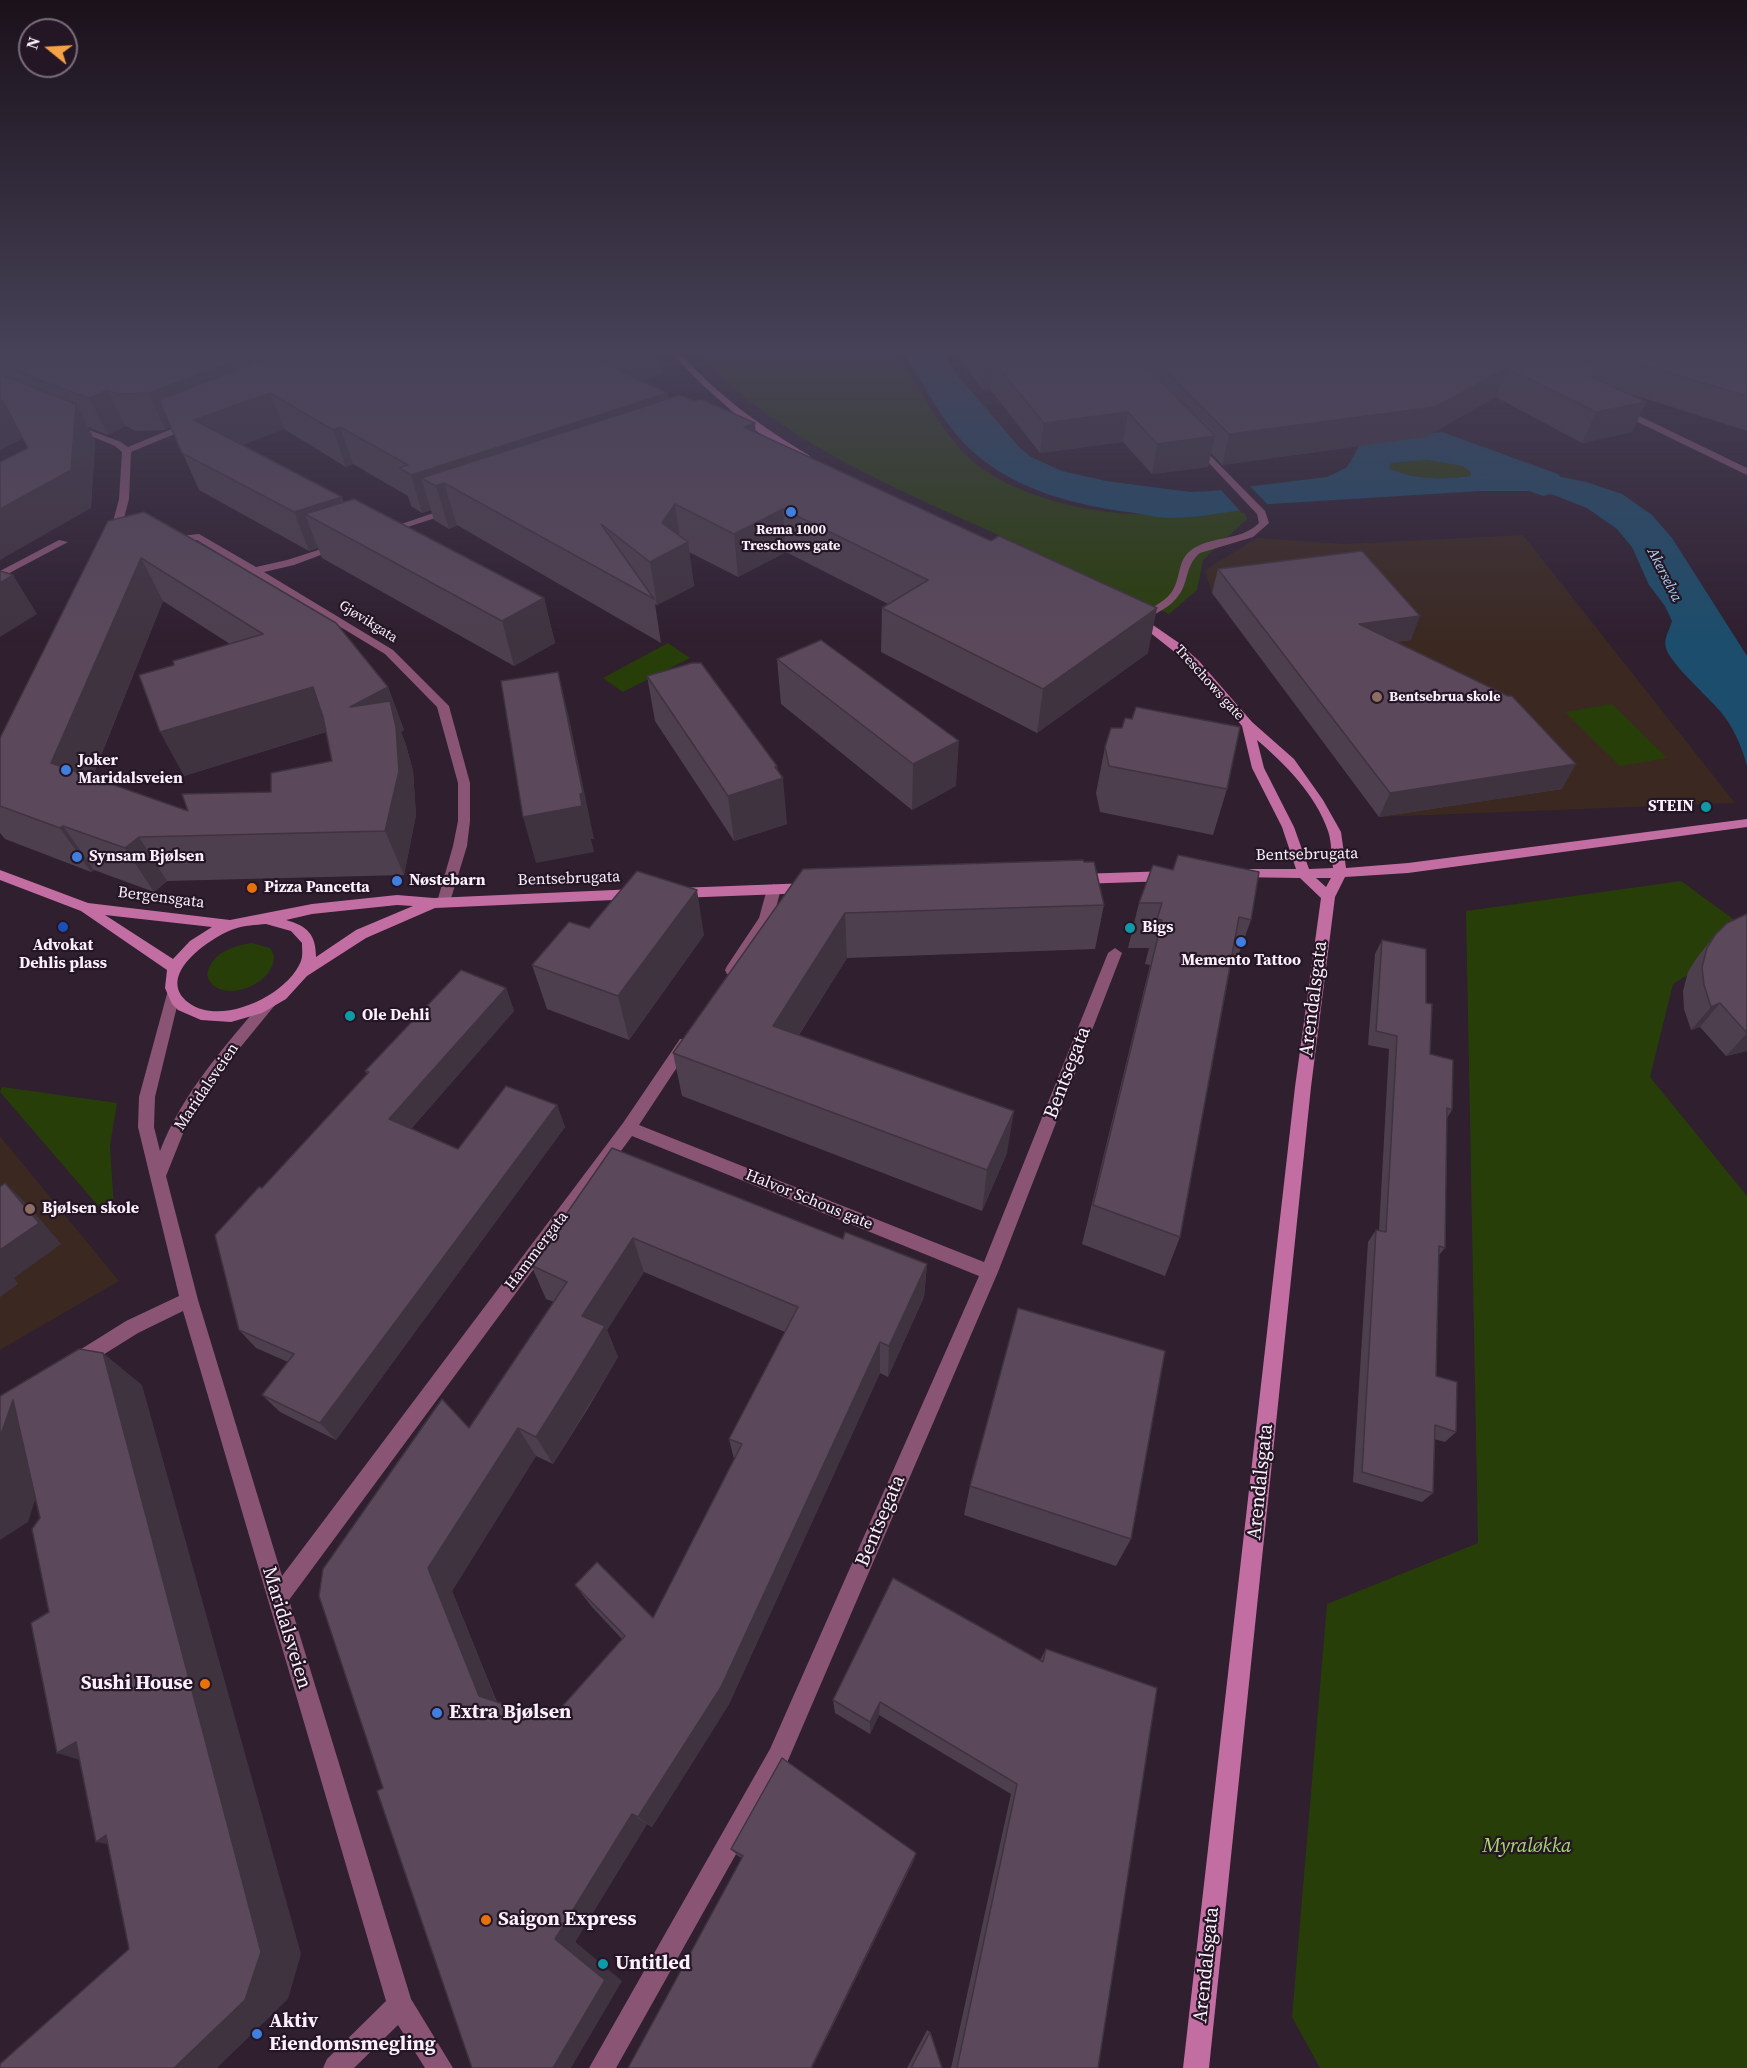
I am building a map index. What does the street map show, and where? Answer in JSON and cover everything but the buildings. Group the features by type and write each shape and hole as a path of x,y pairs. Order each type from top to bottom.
{"street":[{"path":"116,547 124,499 127,451"},
{"path":"794,451 815,463"},
{"name":"Treschows gate","path":"1202,451 1259,510 1264,518 1261,527 1249,534 1196,551 1185,565 1183,582 1175,595 1135,616 1175,645 1195,663 1248,725 1290,762 1319,803 1335,832 1340,873"},
{"path":"1704,451 1747,472"},
{"path":"375,535 460,507"},
{"name":"Gjøvikgata","path":"160,541 199,537 257,570 389,652 443,706 464,783 464,821 460,846 439,903"},
{"path":"0,575 63,542"},
{"path":"257,570 290,563 343,545"},
{"name":"Treschows gate","path":"1248,725 1258,768 1288,827 1304,874 1328,897"},
{"name":"Bentsebrugata","path":"1223,874 1340,873 1408,868 1747,823"},
{"path":"1328,897 1340,873"},
{"name":"Bergensgata","path":"0,875 86,908 231,924"},
{"path":"1065,879 1178,876"},
{"name":"Bentsebrugata","path":"266,919 312,909 398,900 439,903 821,888"},
{"path":"720,989 766,919 774,889"},
{"name":"Arendalsgata","path":"1196,2068 1303,1087 1328,897"},
{"name":"Bentsebrugata","path":"304,972 361,934 439,903"},
{"name":"Bergensgata","path":"86,908 114,930 175,968"},
{"path":"266,919 292,925 307,940 310,950 304,972 283,995 267,1005 238,1014 209,1017 180,1005 173,994 171,982 175,968 196,943 231,924 266,919"},
{"name":"Bentsegata","path":"602,2068 778,1757 989,1272 1115,953"},
{"name":"Maridalsveien","path":"173,994 147,1097 146,1127 158,1177 189,1300 400,2005 440,2068"},
{"name":"Maridalsveien","path":"158,1177 177,1128 225,1056 267,1005"},
{"name":"Hammergata","path":"277,1599 629,1128 694,1029"},
{"name":"Halvor Schous gate","path":"629,1128 989,1272"},
{"path":"61,1371 132,1327 189,1300"},
{"path":"336,2068 400,2005"}],"shaded area":[{"path":"1523,535 1735,803 1379,817 1212,593 1205,570 1257,538 1345,544"},
{"name":"Bjølsen skole","path":"0,1136 119,1281 0,1350"}],"green space":[{"path":"825,451 962,451 983,469 1003,481 1024,491 1072,506 1119,513 1152,514 1241,505 1247,519 1203,560 1197,590 1169,614 906,493"},
{"path":"1427,460 1463,466 1471,473 1470,476 1429,478 1408,475 1389,468 1391,463"},
{"path":"668,643 690,658 623,692 603,678"},
{"path":"1612,704 1667,758 1620,766 1565,712"},
{"name":"Myraløkka","path":"1681,881 1747,929 1747,938 1673,984 1650,1077 1747,1196 1747,2068 1320,2068 1292,2017 1327,1604 1478,1543 1466,911"},
{"path":"252,943 270,948 274,955 272,966 266,976 245,989 222,990 213,985 207,975 213,961 230,949"},
{"path":"2,1087 117,1103 110,1145 114,1210 110,1215 106,1215 0,1092"}],"water":[{"path":"972,451 1023,451 1031,457 1062,471 1106,481 1190,492 1327,477 1369,457 1409,451 1456,455 1586,482 1622,494 1652,515 1672,538 1747,656 1747,766 1736,737 1725,717 1669,654 1665,641 1672,621 1665,606 1649,585 1632,547 1617,529 1587,508 1554,495 1534,491 1480,491 1270,504 1196,516 1158,517 1092,506 1049,494 1008,477","holes":["1427,460 1463,466 1471,473 1470,476 1429,478 1408,475 1389,468 1391,463"]}],"pier":[{"path":"1248,484 1270,507 1242,513 1218,487"}],"waterway":[{"name":"Akerselva","path":"1357,486 1375,452 1388,451"},
{"name":"Akerselva","path":"1459,451 1543,483"}],"place":[{"name":"Rema 1000 Treschows gate","path":"791,512"},
{"name":"Bentsebrua skole","path":"1377,697"},
{"name":"Joker Maridalsveien","path":"66,770"},
{"name":"STEIN","path":"1706,807"},
{"name":"Synsam Bjølsen","path":"77,857"},
{"name":"Nøstebarn","path":"397,881"},
{"name":"Pizza Pancetta","path":"252,888"},
{"name":"Advokat Dehlis plass","path":"63,927"},
{"name":"Bigs","path":"1130,928"},
{"name":"Memento Tattoo","path":"1241,942"},
{"name":"Ole Dehli","path":"350,1016"},
{"name":"Bjølsen skole","path":"30,1209"},
{"name":"Sushi House","path":"205,1684"},
{"name":"Extra Bjølsen","path":"437,1713"},
{"name":"Saigon Express","path":"486,1920"},
{"name":"Untitled","path":"603,1964"},
{"name":"Aktiv Eiendomsmegling","path":"257,2034"}]}
